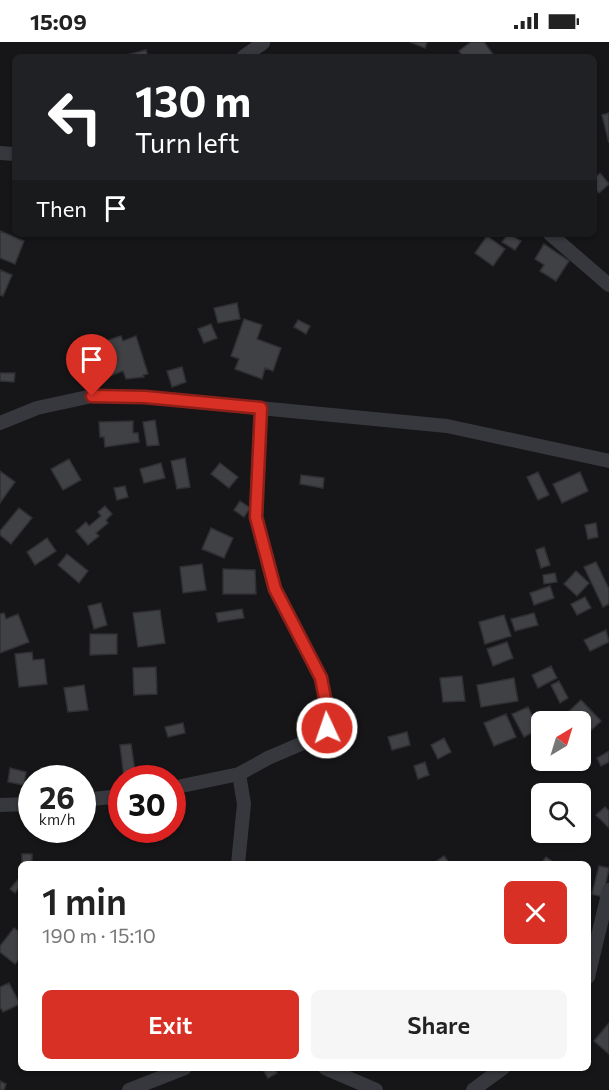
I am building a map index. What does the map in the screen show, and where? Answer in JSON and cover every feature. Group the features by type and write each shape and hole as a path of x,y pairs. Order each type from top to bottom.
{"street":[{"path":"247,54 262,42"},
{"path":"553,237 609,285"},
{"path":"0,423 36,408 92,396 145,397 447,426 609,461"},
{"path":"186,785 239,774 268,758 318,737 327,728 328,714 321,678 275,589 256,517 261,408"},
{"path":"238,861 244,804 239,774"},
{"path":"0,805 18,804"},
{"path":"591,964 609,890"},
{"path":"129,1090 177,1071"},
{"path":"332,1071 376,1090"},
{"path":"473,1090 499,1071"}],"building":[{"path":"410,42 427,42 425,48"},
{"path":"471,42 484,42 493,54 461,54 459,51"},
{"path":"146,50 147,54 131,54"},
{"path":"609,113 609,143 602,115"},
{"path":"600,173 609,184 599,193 597,191 597,176"},
{"path":"0,231 24,241 15,264 0,258"},
{"path":"486,237 505,249 493,266 475,253"},
{"path":"506,237 514,237 521,241 515,250 502,242"},
{"path":"544,244 569,261 556,281 540,271 544,265 535,259"},
{"path":"0,270 12,275 3,296 0,295"},
{"path":"237,303 240,319 218,323 214,308"},
{"path":"244,319 262,325 257,339 281,348 273,371 265,368 262,379 235,369 239,359 231,356"},
{"path":"298,320 310,326 306,334 294,327"},
{"path":"211,324 217,338 204,343 198,329"},
{"path":"121,336 123,341 136,336 148,374 143,375 144,377 126,379 123,371 109,376 107,370 97,374 92,355 97,354 96,349 103,347 105,341"},
{"path":"182,367 186,382 172,387 167,371"},
{"path":"0,373 15,373 14,382 0,381"},
{"path":"155,420 159,445 147,446 143,422"},
{"path":"133,421 133,433 138,433 139,442 105,447 104,437 100,437 99,422"},
{"path":"185,458 190,487 177,489 171,461"},
{"path":"69,459 81,480 63,490 51,469"},
{"path":"161,463 165,478 144,483 140,469"},
{"path":"220,463 238,477 229,488 211,474"},
{"path":"0,471 15,482 0,503"},
{"path":"538,472 549,495 538,500 527,477"},
{"path":"580,472 588,491 562,503 553,484"},
{"path":"301,475 324,478 323,488 300,484"},
{"path":"125,486 128,497 117,500 114,488"},
{"path":"240,501 250,508 244,517 234,510"},
{"path":"105,506 112,514 106,520 108,523 96,533 99,536 88,545 76,531 86,522 89,526 101,516 98,512"},
{"path":"19,508 32,518 11,544 0,535 0,531"},
{"path":"596,523 598,537 588,539 585,525"},
{"path":"211,528 233,538 224,558 202,549"},
{"path":"47,538 56,551 35,565 27,552"},
{"path":"544,547 550,565 541,568 536,550"},
{"path":"67,554 88,571 79,583 58,565"},
{"path":"596,562 609,589 609,604 603,607 584,567"},
{"path":"202,564 206,590 183,593 180,567"},
{"path":"223,569 255,570 256,594 223,594"},
{"path":"576,571 589,583 577,596 564,584"},
{"path":"555,573 557,582 544,584 543,575"},
{"path":"550,586 554,598 534,605 530,593"},
{"path":"585,597 591,608 577,615 571,604"},
{"path":"101,603 107,625 94,629 88,606"},
{"path":"242,609 244,618 218,622 216,613"},
{"path":"160,610 165,643 138,647 133,613"},
{"path":"4,613 6,619 18,614 29,642 0,653 0,614"},
{"path":"534,613 538,625 515,631 511,619"},
{"path":"504,615 511,636 485,644 479,622"},
{"path":"606,630 609,642 590,651 584,640"},
{"path":"90,634 117,634 117,654 90,655"},
{"path":"507,642 513,658 493,666 487,649"},
{"path":"32,652 33,660 44,659 47,684 19,687 15,654"},
{"path":"551,666 557,678 538,688 532,675"},
{"path":"156,667 157,694 134,695 133,668"},
{"path":"462,676 465,701 443,702 440,678"},
{"path":"514,678 518,701 481,707 477,685"},
{"path":"559,681 568,698 560,703 551,685"},
{"path":"84,685 88,710 68,712 64,688"},
{"path":"581,700 601,721 591,730 591,711 569,711"},
{"path":"528,707 531,713 531,733 524,737 512,714"},
{"path":"506,714 516,737 494,746 484,723"},
{"path":"183,723 185,733 168,737 165,727"},
{"path":"407,732 410,745 392,750 388,737"},
{"path":"444,738 451,752 438,759 431,745"},
{"path":"131,744 134,765 122,765 120,745"},
{"path":"609,751 609,762 601,766 597,758"},
{"path":"425,762 429,775 418,779 414,766"},
{"path":"10,768 18,770 18,784 8,782"},
{"path":"605,807 609,811 609,828 596,815"},
{"path":"22,854 32,854 32,861 22,861"},
{"path":"444,856 448,861 437,861"},
{"path":"599,866 609,868 603,897 592,894"},
{"path":"18,880 18,889 15,893 10,889"},
{"path":"14,928 18,931 18,960 15,964 0,952 0,946"},
{"path":"9,983 18,1000 18,1005 3,1012 0,1007 0,987"},
{"path":"609,1023 609,1054 594,1041"},
{"path":"264,1071 276,1071 277,1073 268,1078"},
{"path":"0,1081 6,1084 4,1090 0,1090"}],"route":[{"path":"92,396 145,397 261,408 256,517 275,589 321,678 328,714 327,728"}]}
